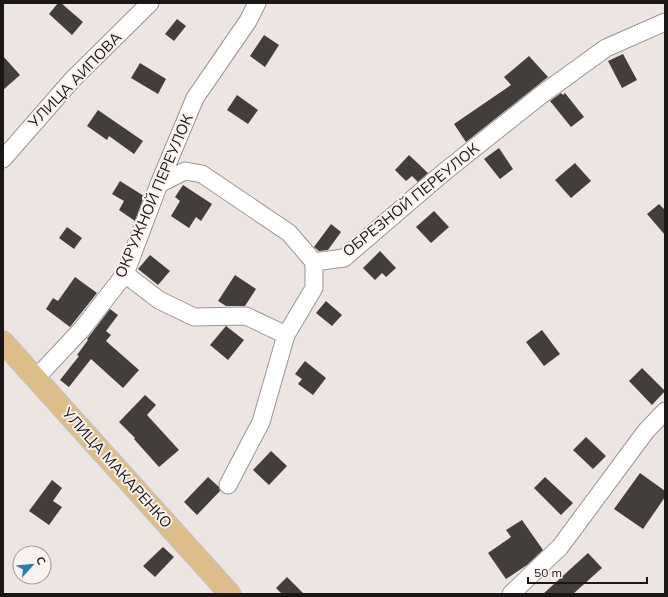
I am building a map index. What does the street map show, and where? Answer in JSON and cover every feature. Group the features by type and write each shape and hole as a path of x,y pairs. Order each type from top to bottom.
{"main road":[{"name":"УЛИЦА МАКАРЕНКО","path":"3,342 230,594"}],"street":[{"name":"УЛИЦА АИПОВА","path":"3,159 72,80 150,3"},
{"name":"ОКРУЖНОЙ ПЕРЕУЛОК","path":"36,378 82,329 125,274 159,184 196,98 248,21 257,3"},
{"name":"ОБРЕЗНОЙ ПЕРЕУЛОК","path":"314,262 344,258 443,173 541,95 606,48 665,22"},
{"path":"159,184 185,171 202,174 289,233 314,262 314,288 286,336 261,422 228,485"},
{"path":"125,274 159,300 194,317 246,316 286,336"},
{"path":"512,594 560,547 646,431 665,411"}],"building":[{"path":"58,3 61,3 83,22 72,35 49,14"},
{"path":"177,19 186,26 174,41 165,34"},
{"path":"264,35 279,45 265,67 250,56"},
{"path":"623,54 637,80 622,88 608,61"},
{"path":"3,56 20,75 3,90"},
{"path":"529,56 548,77 466,142 454,124 511,85 504,77"},
{"path":"140,63 166,79 158,94 131,78"},
{"path":"561,93 563,95 565,93 584,117 571,127 550,101"},
{"path":"237,95 258,110 248,124 227,110"},
{"path":"98,110 143,141 134,154 109,136 107,140 87,126"},
{"path":"499,148 513,169 500,179 484,159"},
{"path":"409,155 428,173 418,182 412,176 406,181 395,170"},
{"path":"575,163 591,181 571,198 555,180"},
{"path":"120,181 144,196 135,221 119,210 124,201 112,194"},
{"path":"183,185 212,204 201,221 196,217 189,228 171,216 180,201 175,197"},
{"path":"659,204 665,210 665,235 647,214"},
{"path":"434,211 449,227 431,243 416,227"},
{"path":"331,224 341,232 328,250 319,251 314,247"},
{"path":"67,227 82,238 74,249 59,238"},
{"path":"380,251 396,268 386,277 382,273 375,280 363,268"},
{"path":"150,255 170,271 158,285 138,269"},
{"path":"235,275 256,289 245,306 226,306 218,301"},
{"path":"75,277 97,293 70,327 46,309 53,298 58,301"},
{"path":"326,301 342,315 332,326 316,313"},
{"path":"110,309 118,315 106,331 111,335 106,341 139,370 123,388 91,359 69,387 60,380 79,356 77,355 88,340 87,339"},
{"path":"226,326 244,340 228,360 210,345"},
{"path":"542,330 560,354 544,366 526,342"},
{"path":"305,361 326,378 313,395 298,384 302,379 295,374"},
{"path":"642,368 665,391 652,405 629,381"},
{"path":"145,395 156,405 147,415 179,450 159,467 134,439 135,438 119,422"},
{"path":"586,437 606,456 593,469 573,450"},
{"path":"271,451 287,466 269,485 253,470"},
{"path":"640,473 665,491 665,497 643,529 614,509"},
{"path":"208,477 219,487 220,491 197,515 184,502"},
{"path":"545,477 573,503 561,515 534,488"},
{"path":"52,480 62,488 53,501 62,507 49,525 29,511"},
{"path":"522,520 543,550 527,565 506,579 488,553 511,537 506,530"},
{"path":"163,547 174,557 155,577 143,566"},
{"path":"588,553 602,568 573,594 543,594"},
{"path":"287,577 304,594 282,594 276,588"}]}
